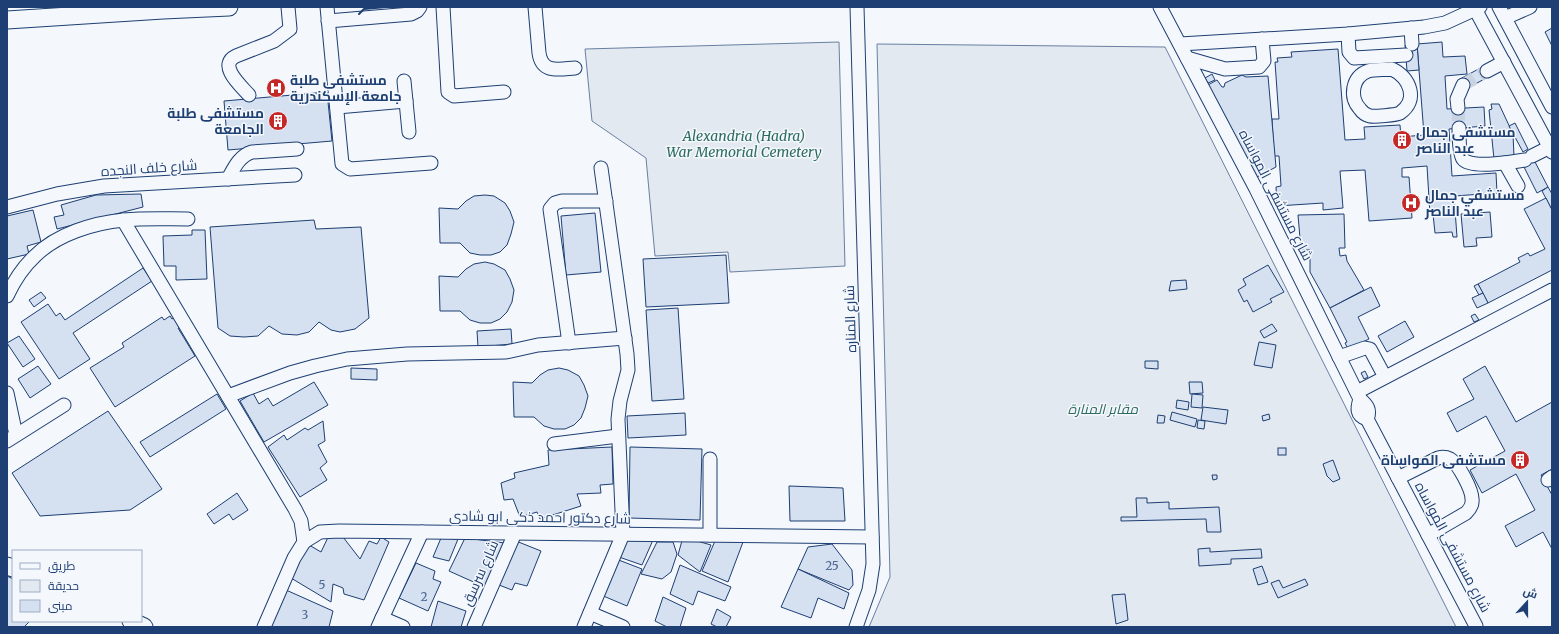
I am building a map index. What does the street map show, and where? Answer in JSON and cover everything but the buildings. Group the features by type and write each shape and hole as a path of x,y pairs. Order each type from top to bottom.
{"main road":[{"path":"7,20 149,10 230,7"},
{"path":"133,622 144,627"}],"street":[{"path":"249,95 231,75 229,67 230,62 232,58 236,56 274,41 290,29 288,7"},
{"path":"327,7 342,164 350,169 431,163"},
{"path":"328,21 411,14 417,11 420,7"},
{"path":"443,7 448,92 454,96 504,92"},
{"path":"535,7 539,53 540,60 543,65 556,69 575,68"},
{"name":"شارع المناره","path":"856,627 866,603 872,577 873,564 857,7"},
{"name":"شارع مستشفى المواساه","path":"1160,7 1256,189 1358,395 1358,412 1361,417 1367,419 1476,626"},
{"path":"1530,7 1502,12 1552,107"},
{"path":"1180,44 1348,34 1411,28 1445,23 1477,8 1551,149 1528,158 1505,163 1491,165 1468,162 1463,159 1461,153 1459,128"},
{"path":"1348,34 1350,56 1354,58 1379,57 1409,50 1411,28"},
{"path":"1187,58 1225,69 1259,67 1264,61 1262,39"},
{"path":"1379,57 1380,70"},
{"path":"1487,71 1504,62"},
{"path":"1392,69 1400,73 1406,78 1410,86 1409,102 1405,109 1398,114 1369,116 1356,106 1353,89 1356,81 1369,71 1380,70 1392,69"},
{"path":"404,81 410,132"},
{"path":"1458,108 1457,98 1463,85"},
{"path":"336,107 406,101"},
{"path":"228,179 240,159 246,154 252,152 296,149"},
{"path":"1505,163 1518,186"},
{"path":"584,627 624,534 618,419 620,401 628,370 625,338 601,168"},
{"name":"شارع خلف النجده","path":"7,207 57,194 104,186 296,175"},
{"path":"569,343 550,209 555,203 562,201 606,201"},
{"path":"7,296 23,269 36,255 51,244 70,234 93,225 123,220 188,219"},
{"path":"123,220 295,509 301,521 304,542"},
{"path":"1358,395 1385,377 1552,290"},
{"path":"228,396 290,373 347,359 408,354 506,352 538,345 625,338"},
{"path":"1339,357 1365,348 1370,349 1385,377"},
{"path":"7,393 12,438 64,405"},
{"path":"554,444 618,436"},
{"path":"1398,478 1438,458 1445,457 1456,464 1460,471 1471,492 1471,508 1466,513 1428,535"},
{"path":"710,459 710,535"},
{"name":"شارع دكتور احمد ذكى ابو شادى","path":"264,627 294,558 304,542 320,532 872,537"},
{"path":"403,627 380,622 422,532"},
{"name":"شارع سرسق","path":"474,627 515,533"},
{"path":"590,613 623,627"}],"green space":[{"name":"Alexandria (Hadra) War Memorial Cemetery","path":"839,42 845,266 730,272 728,252 655,256 646,158 592,121 585,49"},
{"name":"مقابر المنارة","path":"877,44 1165,47 1456,627 869,627 890,577"}],"tunnel":[{"path":"1463,85 1487,71"},
{"path":"1458,108 1459,128"}],"wall":[{"path":"359,14 364,9 386,7"}],"place":[{"name":"مستشفى طلبة جامعة الإسكندرية","path":"276,88"},
{"name":"مستشفى طلبة الجامعة","path":"278,121"},
{"name":"مستشفى جمال عبد الناصر","path":"1402,140"},
{"name":"مستشفي جمال عبد الناصر","path":"1411,203"},
{"name":"مستشفى المواساة","path":"1520,460"}]}
